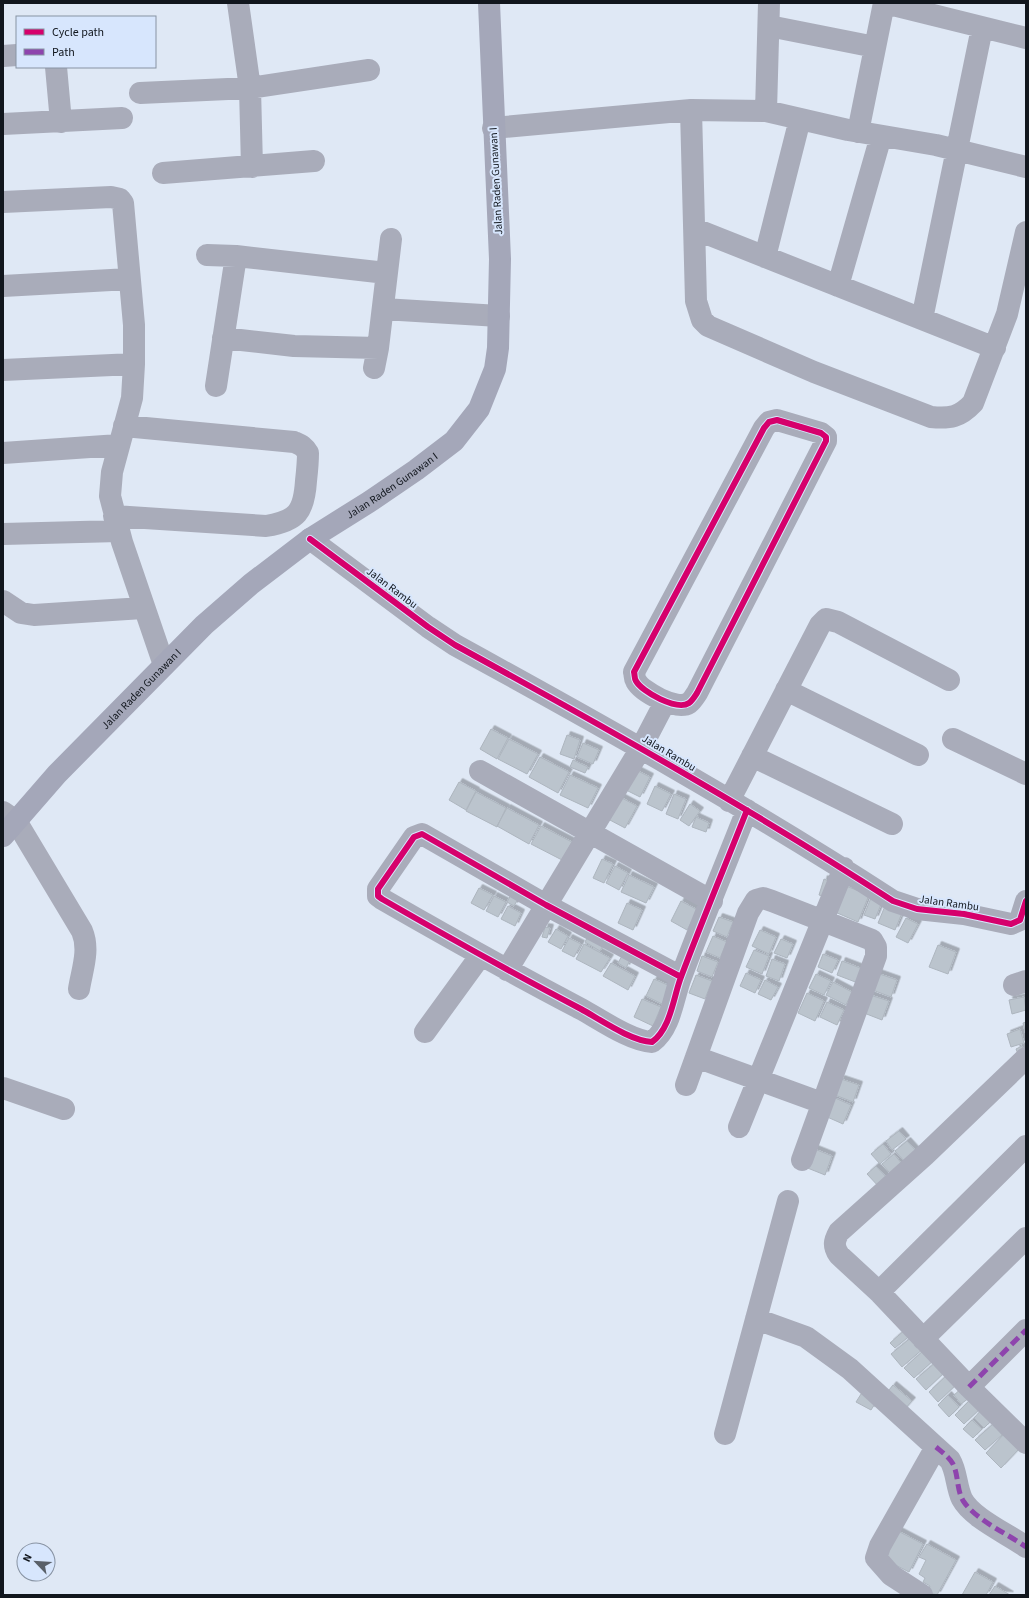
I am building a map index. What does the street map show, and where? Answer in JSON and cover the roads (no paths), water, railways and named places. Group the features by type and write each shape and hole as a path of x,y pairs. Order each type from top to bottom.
{"highway":[{"name":"Jalan Raden Gunawan I","path":"7,823 204,625 251,584 310,539 369,502 416,470 454,441 479,409 495,369 498,348 499,316 500,258 493,128 489,3"}],"street":[{"path":"238,3 250,88 252,167"},
{"path":"766,110 769,3"},
{"path":"858,132 885,3 1026,38"},
{"path":"769,26 875,47"},
{"path":"922,319 982,28"},
{"path":"3,56 16,55"},
{"path":"56,68 60,122"},
{"path":"140,93 250,88 369,70"},
{"path":"493,128 691,110 766,110 858,132 957,151 1026,167"},
{"path":"691,110 696,301 702,320 708,326 814,372 931,417 944,419 956,417 964,412 973,402 995,348 1017,317 1026,232"},
{"path":"3,124 122,118"},
{"path":"765,257 800,119"},
{"path":"838,286 881,136"},
{"path":"163,173 314,161"},
{"path":"3,202 111,197 120,199 124,207 134,325 134,364 132,398 112,472 110,496 116,523 143,608 164,665"},
{"path":"695,229 995,348"},
{"path":"223,338 294,346 376,358 391,239"},
{"path":"207,255 236,256 386,273"},
{"path":"216,386 236,256"},
{"path":"3,286 129,279"},
{"path":"383,309 499,316"},
{"path":"3,370 134,364"},
{"path":"777,420 821,433 826,437 826,441 698,694 690,703 684,705 665,702 641,687 635,680 634,672 764,428 769,422 777,420"},
{"path":"3,453 122,436 294,442 304,446 308,453 305,498 301,510 290,519 280,524 266,526 116,523 3,534"},
{"name":"Jalan Rambu","path":"310,539 428,628 455,645 640,748 738,805 844,868 893,901 918,909 964,914 1011,924 1020,920 1026,901"},
{"path":"3,600 21,613 34,615 143,608"},
{"path":"681,977 546,905 424,835 417,835 378,889 378,896 480,955 623,1031 646,1042 652,1042 659,1037 666,1024 681,977 712,901 752,756 820,625 826,619 838,622 949,680"},
{"path":"786,690 918,755"},
{"path":"508,970 640,748 665,702"},
{"path":"953,739 1026,774"},
{"path":"752,756 892,824"},
{"path":"480,771 712,901"},
{"path":"7,823 86,940 86,950 79,989"},
{"path":"739,1127 844,868"},
{"path":"686,1085 752,904 756,900 763,898 872,940 876,947 876,956 802,1160"},
{"path":"425,1032 480,955"},
{"path":"696,1057 822,1103"},
{"path":"1026,1058 925,1155 839,1232 834,1240 835,1248 839,1255 879,1292 969,1387 1026,1443"},
{"path":"3,1088 64,1109"},
{"path":"879,1292 1026,1146"},
{"path":"725,1434 788,1201"},
{"path":"923,1339 1026,1238"},
{"path":"756,1319 806,1337 850,1369 945,1455 954,1466 958,1488 965,1504 982,1518 1026,1547"},
{"path":"969,1387 1026,1330"},
{"path":"922,1595 892,1575 876,1558 880,1546 936,1447"}]}
